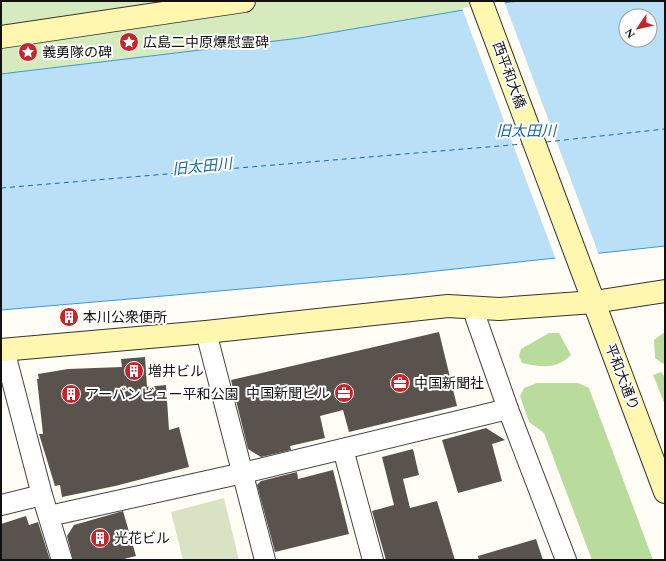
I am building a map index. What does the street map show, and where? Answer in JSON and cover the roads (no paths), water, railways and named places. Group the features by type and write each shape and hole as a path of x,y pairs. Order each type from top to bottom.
{"street":[{"path":"1,36 244,1"},
{"name":"西平和大橋","path":"481,1 578,261"},
{"name":"平和大通り","path":"578,261 665,492"},
{"path":"62,560 42,495 3,350 206,332 448,306 499,310 594,302 665,291"},
{"path":"472,307 508,409 566,560"},
{"path":"206,332 265,560"},
{"path":"49,516 243,473 508,409"},
{"path":"343,449 373,560"},
{"path":"1,506 42,495"}],"water":[{"name":"旧太田川","path":"665,1 665,246 409,274 1,310 1,74 300,38 510,2"}],"place":[{"name":"広島二中原爆慰霊碑","path":"129,42"},
{"name":"義勇隊の碑","path":"28,52"},
{"name":"本川公衆便所","path":"69,317"},
{"name":"増井ビル","path":"134,371"},
{"name":"中国新聞社","path":"400,383"},
{"name":"中国新聞ビル","path":"344,393"},
{"name":"アーバンビュー平和公園","path":"71,394"},
{"name":"光花ビル","path":"100,538"}]}
